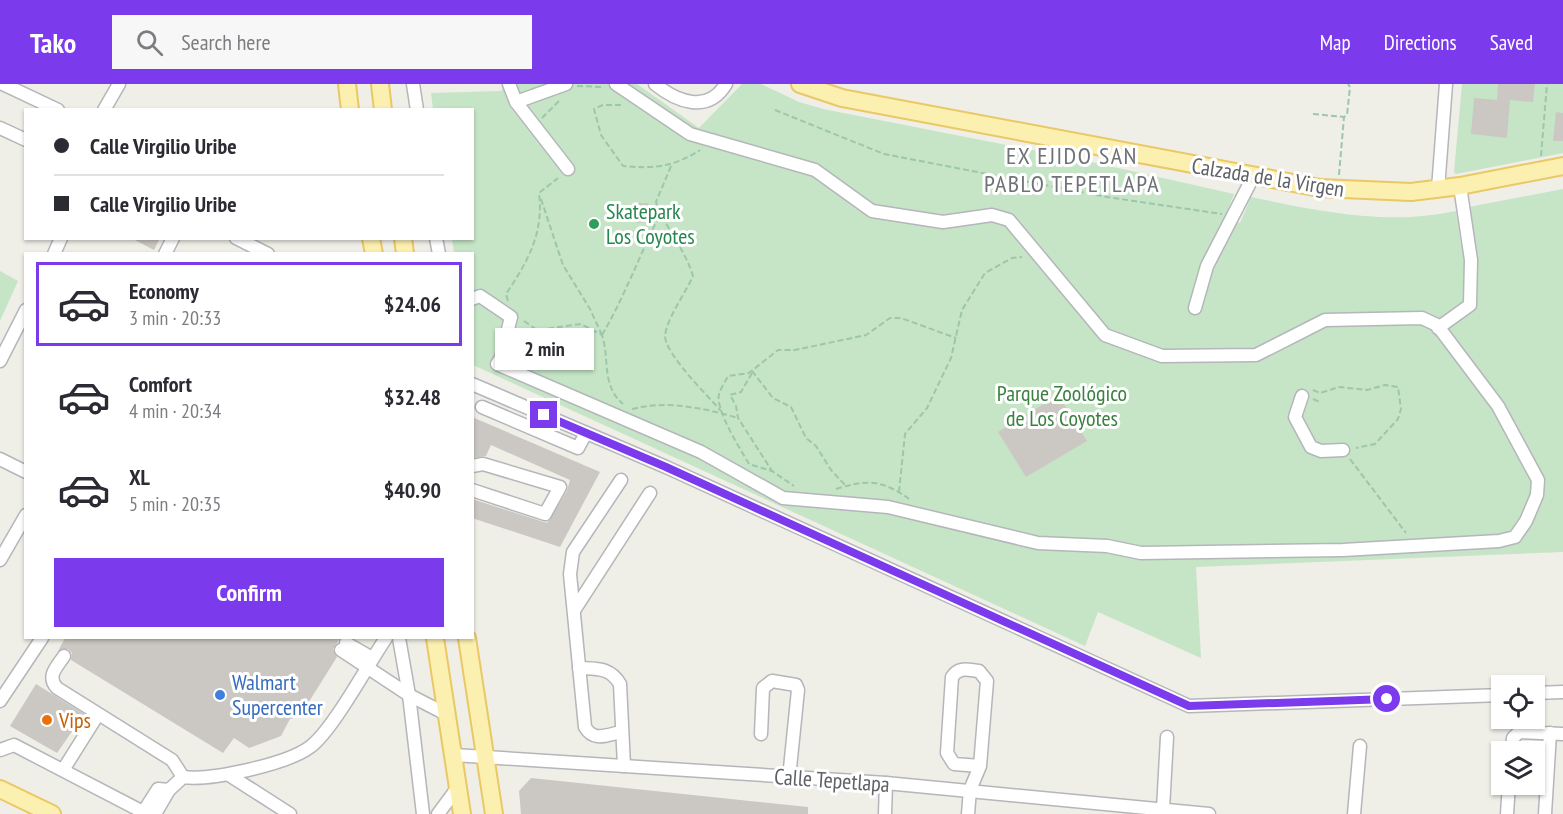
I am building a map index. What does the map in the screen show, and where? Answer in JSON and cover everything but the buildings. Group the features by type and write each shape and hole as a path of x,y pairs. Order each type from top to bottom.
{"main road":[{"path":"347,84 350,108"},
{"path":"380,84 383,108"},
{"name":"Calzada de la Virgen","path":"800,84 842,98 1253,177 1337,190 1392,192 1438,189 1563,166"},
{"path":"435,639 462,814"},
{"path":"467,639 494,814"},
{"path":"0,789 52,814"}],"street":[{"path":"3,84 54,108"},
{"path":"105,108 119,84"},
{"path":"413,84 417,108"},
{"path":"509,84 516,102 568,169"},
{"path":"655,84 673,99 698,102 719,95 726,84"},
{"path":"1438,189 1446,84"},
{"path":"474,298 480,296 487,299 511,317 497,364 701,452 783,498 888,507 1038,543 1107,546 1141,553 1198,554 1499,541 1515,537 1526,521 1537,495 1538,480 1498,406 1438,328 1422,318 1325,320 1256,355 1162,356 1106,335 1009,220 992,215 943,222 872,211 815,170 690,134 615,87"},
{"path":"516,102 568,88"},
{"path":"0,128 24,139"},
{"path":"1195,308 1208,266 1253,177"},
{"path":"1438,328 1470,305 1471,260 1460,186"},
{"path":"240,240 264,252"},
{"path":"0,361 24,314"},
{"path":"474,385 586,433 1189,706 1491,695"},
{"path":"474,396 502,397"},
{"path":"1302,396 1295,417 1311,447 1322,451 1343,450"},
{"path":"482,407 578,448 586,433"},
{"path":"0,459 24,471"},
{"path":"474,465 483,464 560,487 545,514 474,491"},
{"path":"621,480 573,552 570,574 585,727 589,735 597,737 621,732"},
{"path":"575,609 650,493"},
{"path":"0,560 24,518"},
{"path":"0,701 41,639"},
{"path":"0,750 14,745 147,814 164,790 183,777 195,779 228,776 310,747 334,718 385,639"},
{"path":"399,639 409,695 423,814"},
{"path":"343,646 369,662 409,695 448,715"},
{"path":"64,656 51,675 52,682 97,716 172,760 183,777"},
{"path":"579,668 606,670 615,675 620,684 624,766"},
{"path":"968,814 970,790 980,766 987,681 979,671 962,669 955,671 952,677 947,753 954,764 980,766"},
{"path":"761,734 763,688 772,681 796,685 798,690 789,777"},
{"path":"1545,693 1563,692"},
{"path":"63,770 97,716"},
{"path":"1513,741 1519,732 1563,734"},
{"path":"1545,814 1550,734"},
{"path":"1163,809 1167,737"},
{"path":"1354,814 1359,746"},
{"name":"Calle Tepetlapa","path":"454,756 886,783 1209,814"},
{"path":"228,776 290,814"},
{"path":"885,814 886,783"},
{"path":"438,814 458,787"},
{"path":"1507,814 1508,795"}],"path":[{"path":"1337,190 1344,117 1350,87 1347,84"},
{"path":"1540,170 1547,84"},
{"path":"568,88 597,85 615,87"},
{"path":"535,127 562,98"},
{"path":"621,105 603,105 594,108 601,135 623,166 649,169 671,166 704,147 704,139"},
{"path":"775,110 884,154 1107,197 1233,214"},
{"path":"1313,114 1344,117"},
{"path":"671,166 656,202 660,214 688,258 693,276 671,318 665,337 671,353 723,414"},
{"path":"539,193 568,169"},
{"path":"509,304 506,294 533,249 542,214 539,193"},
{"path":"539,193 563,265 590,309 602,335 608,352 608,384 614,396 636,415"},
{"path":"602,335 620,305 637,260 660,214"},
{"path":"899,492 905,435 927,408 951,358 962,310 985,273 1012,258 1023,256"},
{"path":"516,317 537,330 581,324 602,335"},
{"path":"772,471 738,418 736,406 730,395 741,392 752,372 778,350 848,341 866,335 890,318 901,318 956,338"},
{"path":"752,372 728,376 719,394 718,402 749,464 758,473"},
{"path":"752,372 773,398 791,407 806,438 816,446 831,470 846,486"},
{"path":"1302,396 1309,389 1320,393 1339,387 1367,390 1385,386 1398,387 1401,408 1398,419 1376,444 1343,450 1418,546"},
{"path":"630,410 646,405 672,405 704,408 738,418"},
{"path":"738,460 772,471 795,487"}],"green space":[{"name":"Parque Zoológico de Los Coyotes","path":"506,84 637,84 699,128 742,84 761,84 799,102 823,109 1078,159 1234,194 1224,220 1240,223 1251,197 1328,212 1379,217 1430,215 1456,211 1461,245 1473,243 1469,207 1563,189 1563,552 1196,567 1201,658 1098,612 1085,646 474,365 474,252 454,252 452,240 474,240 474,108 433,108 431,93 501,91"},
{"path":"1462,84 1563,84 1563,153 1456,174 1454,172"},
{"path":"0,271 18,281 0,321"}],"place":[{"name":"Skatepark Los Coyotes","path":"594,224"},
{"name":"Walmart Supercenter","path":"220,695"},
{"name":"Vips","path":"47,720"}],"district":[{"name":"EX EJIDO SAN PABLO TEPETLAPA","path":"1072,170"}],"route":[{"path":"544,415 666,467 1189,706 1387,699"}]}
